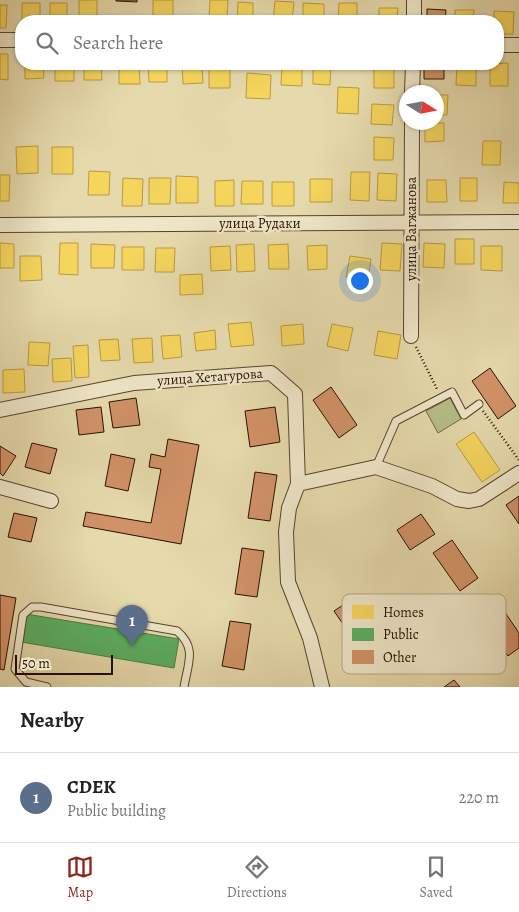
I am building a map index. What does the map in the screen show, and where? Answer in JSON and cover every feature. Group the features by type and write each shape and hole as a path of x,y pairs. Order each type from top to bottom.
{"street":[{"path":"414,0 414,15"},
{"path":"0,40 15,40"},
{"path":"504,45 519,45"},
{"path":"412,85 413,70"},
{"name":"улица Вагжанова","path":"411,336 412,130"},
{"name":"улица Рудаки","path":"0,224 519,222"},
{"name":"улица Хетагурова","path":"0,410 134,383 271,373 295,394 298,484 289,508 286,532 288,582 310,638 322,687"},
{"path":"298,484 376,466 432,486 457,499 469,501 479,499 519,473"},
{"path":"0,487 51,501"}],"lane":[{"path":"376,466 396,421 452,392 464,414 479,404"},
{"path":"47,687 26,682 15,669 23,615 32,607 177,631 186,639 190,649 184,687"}],"path":[{"path":"411,336 440,397"},
{"path":"479,404 519,460"}],"green space":[{"path":"450,398 461,419 438,433 426,411"}],"building: Homes":[{"path":"79,0 97,0 97,15 79,15"},
{"path":"153,0 173,0 173,15 153,15"},
{"path":"210,0 228,0 227,15 209,15"},
{"path":"275,1 294,2 293,15 274,15"},
{"path":"238,2 253,3 253,15 237,15"},
{"path":"22,3 40,3 40,15 22,15"},
{"path":"50,3 67,3 67,15 50,15"},
{"path":"303,3 324,4 324,15 303,15"},
{"path":"339,3 357,3 357,15 338,15"},
{"path":"0,5 7,5 6,28 0,28"},
{"path":"379,8 398,8 397,15 379,15"},
{"path":"455,10 474,10 474,15 455,15"},
{"path":"494,11 514,12 513,34 504,34 504,15 494,15"},
{"path":"0,54 8,54 8,80 0,79"},
{"path":"504,63 508,63 508,86 490,86 490,70 504,70"},
{"path":"25,70 43,70 44,78 25,79"},
{"path":"55,70 74,70 74,81 55,81"},
{"path":"84,70 101,70 102,80 84,80"},
{"path":"119,70 139,70 140,84 119,84"},
{"path":"148,70 167,70 167,82 149,82"},
{"path":"182,70 202,70 203,83 183,84"},
{"path":"209,70 230,70 230,88 209,88"},
{"path":"282,70 302,70 302,86 281,85"},
{"path":"313,70 331,70 330,85 313,84"},
{"path":"374,70 394,70 394,88 374,88"},
{"path":"457,70 476,70 476,86 456,85"},
{"path":"247,73 271,75 270,99 246,98"},
{"path":"338,87 359,88 358,114 337,113"},
{"path":"444,95 448,95 447,115 444,115"},
{"path":"372,104 394,105 392,125 371,124"},
{"path":"425,130 444,130 444,141 425,142"},
{"path":"374,137 394,138 393,160 374,160"},
{"path":"483,141 501,141 500,165 482,165"},
{"path":"38,146 38,173 17,174 16,147"},
{"path":"52,147 73,147 73,174 52,174"},
{"path":"89,171 110,172 109,195 88,195"},
{"path":"351,172 370,172 369,201 350,200"},
{"path":"378,173 397,174 396,201 377,200"},
{"path":"0,175 10,175 9,201 0,201"},
{"path":"176,176 198,177 198,203 176,203"},
{"path":"123,178 143,179 142,206 122,206"},
{"path":"149,178 171,178 170,204 149,204"},
{"path":"460,178 477,178 477,201 460,201"},
{"path":"310,179 332,179 332,202 310,202"},
{"path":"234,180 234,206 215,206 215,181"},
{"path":"427,180 446,180 447,202 427,202"},
{"path":"242,181 263,181 263,204 241,204"},
{"path":"272,182 294,182 294,206 272,206"},
{"path":"504,182 519,183 519,203 503,203"},
{"path":"455,239 474,239 474,264 455,264"},
{"path":"0,243 14,244 14,268 0,268"},
{"path":"60,243 78,243 78,275 59,274"},
{"path":"382,243 402,244 400,271 380,270"},
{"path":"424,243 445,244 444,268 423,267"},
{"path":"91,244 115,245 114,268 91,268"},
{"path":"254,244 255,271 237,272 236,245"},
{"path":"288,244 289,269 269,269 268,245"},
{"path":"327,245 327,269 308,270 307,246"},
{"path":"230,246 231,270 211,271 210,247"},
{"path":"481,246 502,246 502,271 481,270"},
{"path":"122,247 144,247 144,270 122,270"},
{"path":"156,248 175,248 174,272 155,272"},
{"path":"20,256 41,256 42,280 20,281"},
{"path":"350,256 371,259 368,280 346,277"},
{"path":"202,274 203,294 180,295 180,275"},
{"path":"251,322 254,345 231,347 228,324"},
{"path":"303,324 304,344 282,346 281,326"},
{"path":"332,324 353,328 348,351 327,346"},
{"path":"215,330 216,349 196,351 194,333"},
{"path":"378,331 401,335 397,359 374,355"},
{"path":"180,335 182,357 163,359 161,336"},
{"path":"152,338 153,362 134,363 132,339"},
{"path":"118,339 120,360 101,361 99,340"},
{"path":"29,342 50,343 48,366 28,365"},
{"path":"88,345 89,377 75,378 73,346"},
{"path":"71,358 72,381 53,382 52,359"},
{"path":"24,369 25,392 3,393 3,370"},
{"path":"474,432 500,470 482,482 456,444"}],"building: Public":[{"path":"26,614 179,639 174,668 21,642"}],"building: Other":[{"path":"137,0 137,2 116,1"},
{"path":"427,9 446,10 446,15 427,15"},
{"path":"424,70 444,70 444,79 424,79"},
{"path":"490,368 516,406 498,419 472,381"},
{"path":"331,387 357,425 339,438 313,400"},
{"path":"136,398 140,425 113,428 109,402"},
{"path":"101,407 104,432 79,435 76,410"},
{"path":"275,407 280,442 250,447 245,411"},
{"path":"168,439 199,445 181,544 83,526 86,512 151,523 161,469 149,467 151,454 165,457"},
{"path":"32,443 57,449 50,474 25,467"},
{"path":"0,446 16,456 3,476 0,473"},
{"path":"111,454 135,459 128,491 105,486"},
{"path":"255,472 277,475 270,521 248,518"},
{"path":"519,496 519,524 506,505"},
{"path":"14,513 37,518 31,542 8,537"},
{"path":"421,514 435,534 410,550 397,530"},
{"path":"452,540 478,578 460,591 433,553"},
{"path":"242,548 264,551 257,597 235,594"},
{"path":"0,595 16,598 4,670 0,669"},
{"path":"342,606 342,623 334,611"},
{"path":"506,614 519,633 519,648 508,656 506,653"},
{"path":"230,621 251,624 244,670 222,666"},
{"path":"454,680 460,687 444,687"}],"place":[{"name":"CDEK","path":"132,646"}]}
